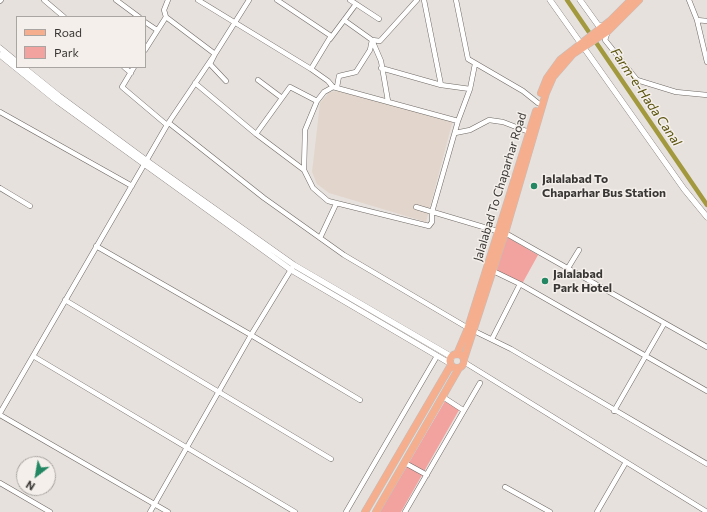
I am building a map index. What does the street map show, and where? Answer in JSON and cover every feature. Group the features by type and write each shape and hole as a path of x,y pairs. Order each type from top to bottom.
{"main road":[{"path":"607,28 631,0"},
{"path":"584,44 607,28 639,0"},
{"name":"Jalalabad To Chaparhar Road","path":"376,512 463,363 471,329 501,232 529,132 547,78 553,68 570,51 584,44"},
{"name":"Jalalabad To Chaparhar Road","path":"501,232 546,93 553,77 563,64 584,44"},
{"name":"Jalalabad To Chaparhar Road","path":"365,512 471,329"},
{"path":"453,360 463,363 454,368 453,360"}],"street":[{"path":"44,0 63,16"},
{"path":"116,0 138,16"},
{"path":"168,0 164,10 166,17 216,54"},
{"path":"198,0 311,69 335,87 458,121"},
{"path":"226,81 210,64 249,0"},
{"path":"277,0 329,35 330,39"},
{"path":"350,0 379,19"},
{"path":"344,20 372,40 380,41 417,0"},
{"path":"424,0 441,85"},
{"path":"456,0 468,60 523,91 538,103"},
{"path":"550,0 584,44 679,182 707,217"},
{"path":"580,0 598,25 607,28 605,40 637,80 676,92 707,95"},
{"path":"689,0 697,20 707,62"},
{"path":"311,69 330,39 356,4"},
{"path":"146,48 166,17"},
{"path":"697,20 707,21"},
{"path":"146,23 157,30"},
{"path":"372,40 381,61 381,68 388,101"},
{"path":"372,40 370,50 356,72 339,76 335,87 324,92 317,101 305,130 304,170 309,182 316,192 336,204 426,226 429,226 432,222 432,212 458,121 470,89 475,64"},
{"path":"0,48 16,61"},
{"path":"168,512 0,414 168,124 216,54"},
{"path":"0,55 16,68"},
{"path":"16,68 57,101 292,267 437,356 453,360"},
{"path":"24,68 145,163"},
{"path":"125,68 131,73"},
{"path":"134,68 122,85 123,88 264,198 344,255 707,464"},
{"path":"381,68 441,85 470,89"},
{"path":"258,80 282,98"},
{"path":"195,83 256,134 304,170"},
{"path":"256,134 290,87 317,101"},
{"path":"0,112 132,186"},
{"path":"455,133 470,130 489,120 503,122 529,132"},
{"path":"0,188 30,206"},
{"path":"320,238 336,204"},
{"path":"416,207 501,232 568,268 664,324 707,347"},
{"path":"96,246 251,334 360,400"},
{"path":"568,268 579,250"},
{"path":"150,512 186,446 292,267"},
{"path":"292,267 453,360"},
{"path":"490,269 520,284 707,391"},
{"path":"492,339 520,284"},
{"path":"65,300 331,459"},
{"path":"614,411 664,324"},
{"path":"33,356 296,512"},
{"path":"346,512 437,356"},
{"path":"463,363 707,512"},
{"path":"405,512 480,383"},
{"path":"442,397 463,410"},
{"path":"597,512 626,462"},
{"path":"405,463 427,475"},
{"path":"0,483 50,512"},
{"path":"505,487 550,512"}],"shaded area":[{"path":"337,91 453,120 426,222 329,193 317,184 312,172 320,103 329,92"}],"green space":[{"path":"507,237 538,255 522,284 495,269"},
{"path":"445,401 459,410 401,512 380,512"}],"waterway":[{"name":"Farm-e-Hada Canal","path":"567,0 707,205"}],"place":[{"name":"Jalalabad To Chaparhar Bus Station","path":"534,186"},
{"name":"Jalalabad Park Hotel","path":"545,281"}]}
